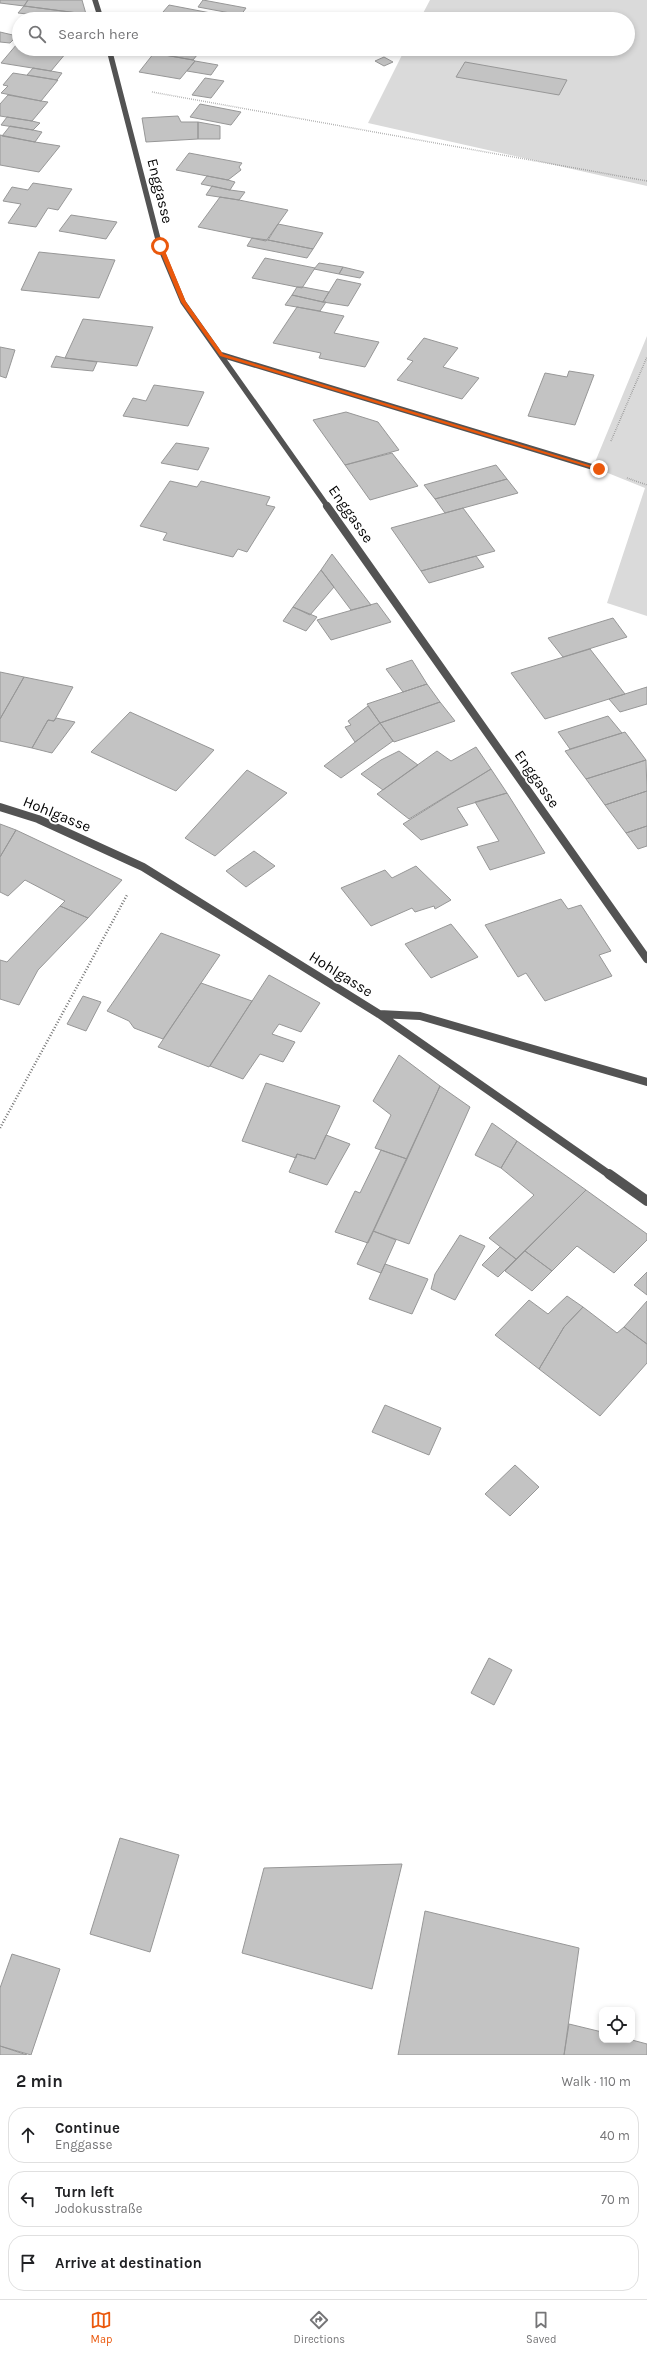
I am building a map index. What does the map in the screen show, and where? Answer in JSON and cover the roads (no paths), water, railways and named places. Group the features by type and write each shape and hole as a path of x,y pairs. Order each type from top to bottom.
{"street":[{"path":"95,0 98,12"},
{"name":"Enggasse","path":"111,56 160,246 183,302 222,355 647,959"},
{"path":"222,355 599,469"},
{"name":"Hohlgasse","path":"0,807 38,819 143,866 379,1014 647,1201"},
{"path":"379,1014 420,1016 647,1082"}]}
